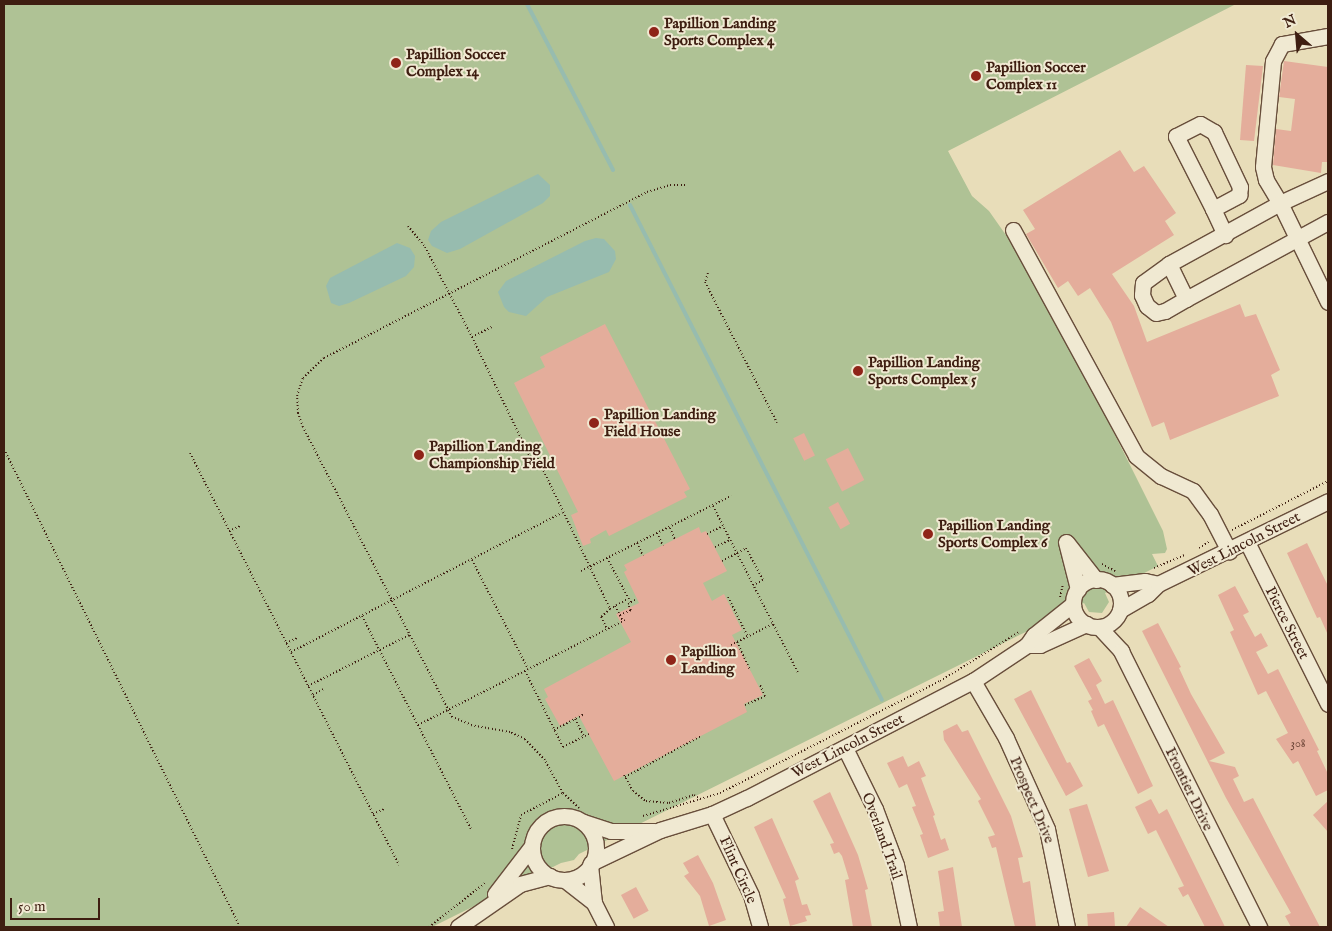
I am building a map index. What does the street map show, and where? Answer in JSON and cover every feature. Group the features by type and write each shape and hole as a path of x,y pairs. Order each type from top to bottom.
{"street":[{"path":"1328,36 1282,44 1275,56 1263,167 1266,180 1297,237 1328,302"},
{"path":"1213,210 1239,195 1240,187 1214,132 1200,124 1176,136 1213,210 1225,234"},
{"path":"1328,181 1280,204 1169,264 1143,284 1142,294 1147,306 1156,313 1165,311 1297,237 1328,222"},
{"path":"1012,230 1136,456 1161,476 1193,491 1229,551"},
{"path":"1169,264 1186,299"},
{"name":"West Lincoln Street","path":"1119,613 1148,594 1158,584 1328,501"},
{"name":"Pierce Street","path":"1247,542 1328,704"},
{"path":"1077,564 1096,580"},
{"path":"1075,597 1086,582 1116,578 1120,596 1119,613 1107,625 1092,626 1077,617 1075,597 1077,564"},
{"name":"West Lincoln Street","path":"1116,578 1158,584"},
{"name":"West Lincoln Street","path":"591,864 660,830 712,814 845,748 973,681 1027,645 1034,635 1075,597"},
{"name":"Frontier Drive","path":"1119,613 1121,651"},
{"name":"West Lincoln Street","path":"1027,645 1040,645 1092,626"},
{"name":"Frontier Drive","path":"1092,626 1121,651 1258,927"},
{"name":"Prospect Drive","path":"973,681 1006,738 1047,829 1060,878 1067,927"},
{"name":"Overland Trail","path":"845,748 875,809 896,865 909,927"},
{"name":"Flint Circle","path":"712,814 751,896 760,927"},
{"path":"486,905 532,846 537,832 547,821 561,816 584,817 595,842 591,864 594,903 606,927"},
{"name":"West Lincoln Street","path":"584,817 611,831 660,830"},
{"path":"532,846 535,860 594,903"},
{"path":"458,927 486,905 520,884 579,876 591,864"}],"path":[{"path":"584,817 563,793 545,760 524,739 510,732 460,721 448,710 303,428 298,413 297,396 303,378 324,358 647,192 670,185 686,185"},
{"path":"408,226 425,247 448,295 472,337 470,338 530,458 536,455 562,513 610,609"},
{"path":"708,273 705,282 776,423"},
{"path":"472,337 492,327"},
{"path":"4,449 240,927"},
{"path":"190,454 399,865"},
{"path":"1149,570 1328,482"},
{"path":"581,571 731,496"},
{"path":"712,506 798,673"},
{"path":"291,652 562,513"},
{"path":"229,531 240,526"},
{"path":"707,534 723,526"},
{"path":"669,527 675,540"},
{"path":"657,533 663,546"},
{"path":"715,547 730,540"},
{"path":"637,543 644,556"},
{"path":"722,561 746,548 763,580 753,585"},
{"path":"1057,601 1061,596 1062,572 1092,556 1116,578"},
{"path":"607,558 630,603 631,610 620,615"},
{"path":"472,560 528,669"},
{"path":"728,597 748,637"},
{"path":"607,629 601,617 610,609 628,599"},
{"path":"630,603 637,599"},
{"path":"418,725 624,621 615,606"},
{"path":"362,616 471,829"},
{"path":"731,645 773,624"},
{"path":"641,817 720,793 940,681 1025,628"},
{"path":"308,686 409,635"},
{"path":"286,643 297,638"},
{"path":"737,642 750,670"},
{"path":"525,671 563,747 589,734"},
{"path":"745,705 764,696 760,685"},
{"path":"313,695 324,689"},
{"path":"554,730 584,714"},
{"path":"575,719 584,736"},
{"path":"700,799 694,795 669,803 646,801 637,795 625,776 701,736"},
{"path":"509,857 521,815 563,793"},
{"path":"374,814 384,809"},
{"path":"429,927 488,880"}],"green space":[{"name":"Papillion Landing","path":"4,4 1236,4 948,151 972,196 989,211 1008,238 1089,383 1163,531 1167,549 1165,553 1152,554 1158,566 1105,593 1109,602 1102,613 1089,612 1084,603 579,854 574,860 561,863 432,927 4,927"}],"water":[{"path":"538,174 550,185 550,196 543,203 460,249 447,253 432,246 428,240 431,231 441,222"},
{"path":"596,238 604,239 615,251 616,259 609,272 547,297 526,316 509,312 504,307 498,292 506,281 585,241"},
{"path":"397,243 410,248 415,256 414,267 406,276 349,303 339,306 331,303 326,286 330,278"}],"building":[{"path":"1284,61 1328,67 1328,162 1322,162 1321,173 1273,165 1276,129 1291,131 1295,99 1279,97"},
{"path":"1246,65 1263,66 1254,141 1240,140"},
{"path":"1120,150 1134,172 1144,166 1176,213 1165,221 1174,235 1112,274 1134,306 1147,342 1240,304 1245,317 1256,314 1280,370 1271,375 1279,396 1170,440 1164,422 1152,427 1111,322 1090,288 1078,296 1068,281 1058,288 1026,234 1035,229 1023,210"},
{"name":"Papillion Landing Field House","path":"605,324 690,489 684,492 687,497 609,536 606,530 590,539 591,543 583,546 571,515 578,512 514,383 545,367 540,357"},
{"path":"804,433 815,455 804,461 793,438"},
{"path":"848,448 864,480 842,491 826,459"},
{"path":"838,502 850,524 840,529 828,507"},
{"name":"Papillion Landing","path":"699,527 701,533 706,531 727,571 703,583 712,601 724,594 742,630 732,635 763,695 744,704 747,712 614,781 579,716 560,726 545,699 548,697 544,689 631,642 616,614 639,603 624,572 627,570 624,565"},
{"path":"1307,543 1328,586 1328,635 1320,617 1317,618 1287,553"},
{"path":"1235,586 1249,612 1243,615 1255,637 1261,633 1268,646 1256,652 1268,674 1278,669 1319,750 1317,751 1328,774 1328,790 1316,796 1298,761 1293,764 1276,739 1288,733 1266,691 1258,695 1230,632 1234,630 1218,595"},
{"path":"1158,623 1181,667 1179,668 1191,694 1225,753 1209,761 1235,767 1239,776 1233,779 1244,802 1253,798 1320,927 1291,927 1285,916 1291,913 1226,798 1142,631"},
{"path":"1089,658 1102,681 1096,685 1105,704 1113,700 1153,786 1138,794 1104,724 1098,727 1088,701 1092,699 1074,666"},
{"path":"1031,690 1067,763 1070,762 1083,786 1066,796 1014,699"},
{"path":"957,724 962,732 968,730 1011,816 1023,857 1018,858 1023,883 1030,881 1036,927 1015,927 996,847 992,848 988,837 995,835 978,801 981,799 944,740 943,731"},
{"path":"903,756 908,767 919,761 926,776 921,778 935,815 933,816 941,840 945,838 949,850 928,858 920,835 923,834 912,807 916,806 907,784 899,788 887,763"},
{"path":"830,792 858,855 868,889 865,890 872,927 853,927 845,880 849,879 842,856 839,852 834,854 830,844 834,843 813,801"},
{"path":"1151,799 1159,814 1167,809 1225,927 1205,927 1188,894 1183,897 1178,888 1184,886 1156,830 1148,834 1135,807"},
{"path":"1328,801 1328,832 1313,815"},
{"path":"1087,804 1109,871 1088,877 1069,809"},
{"path":"772,818 799,879 795,881 802,905 807,904 811,915 805,916 807,921 790,926 783,899 786,898 754,827"},
{"path":"698,855 713,883 726,920 709,926 700,896 684,876 689,873 683,863"},
{"path":"953,867 962,927 940,927 938,912 944,911 938,871"},
{"path":"636,887 649,911 634,919 621,895"},
{"path":"1140,907 1169,927 1126,927"},
{"path":"1114,912 1115,927 1088,927 1087,914"}],"waterway":[{"path":"527,4 613,170"},
{"path":"630,205 882,700"}],"place":[{"name":"Papillion Landing Sports Complex 4","path":"654,32"},
{"name":"Papillion Soccer Complex 14","path":"396,63"},
{"name":"Papillion Soccer Complex 11","path":"976,76"},
{"name":"Papillion Landing Sports Complex 5","path":"858,371"},
{"name":"Papillion Landing Field House","path":"594,423"},
{"name":"Papillion Landing Championship Field","path":"419,455"},
{"name":"Papillion Landing Sports Complex 6","path":"928,534"},
{"name":"Papillion Landing","path":"671,660"}]}
